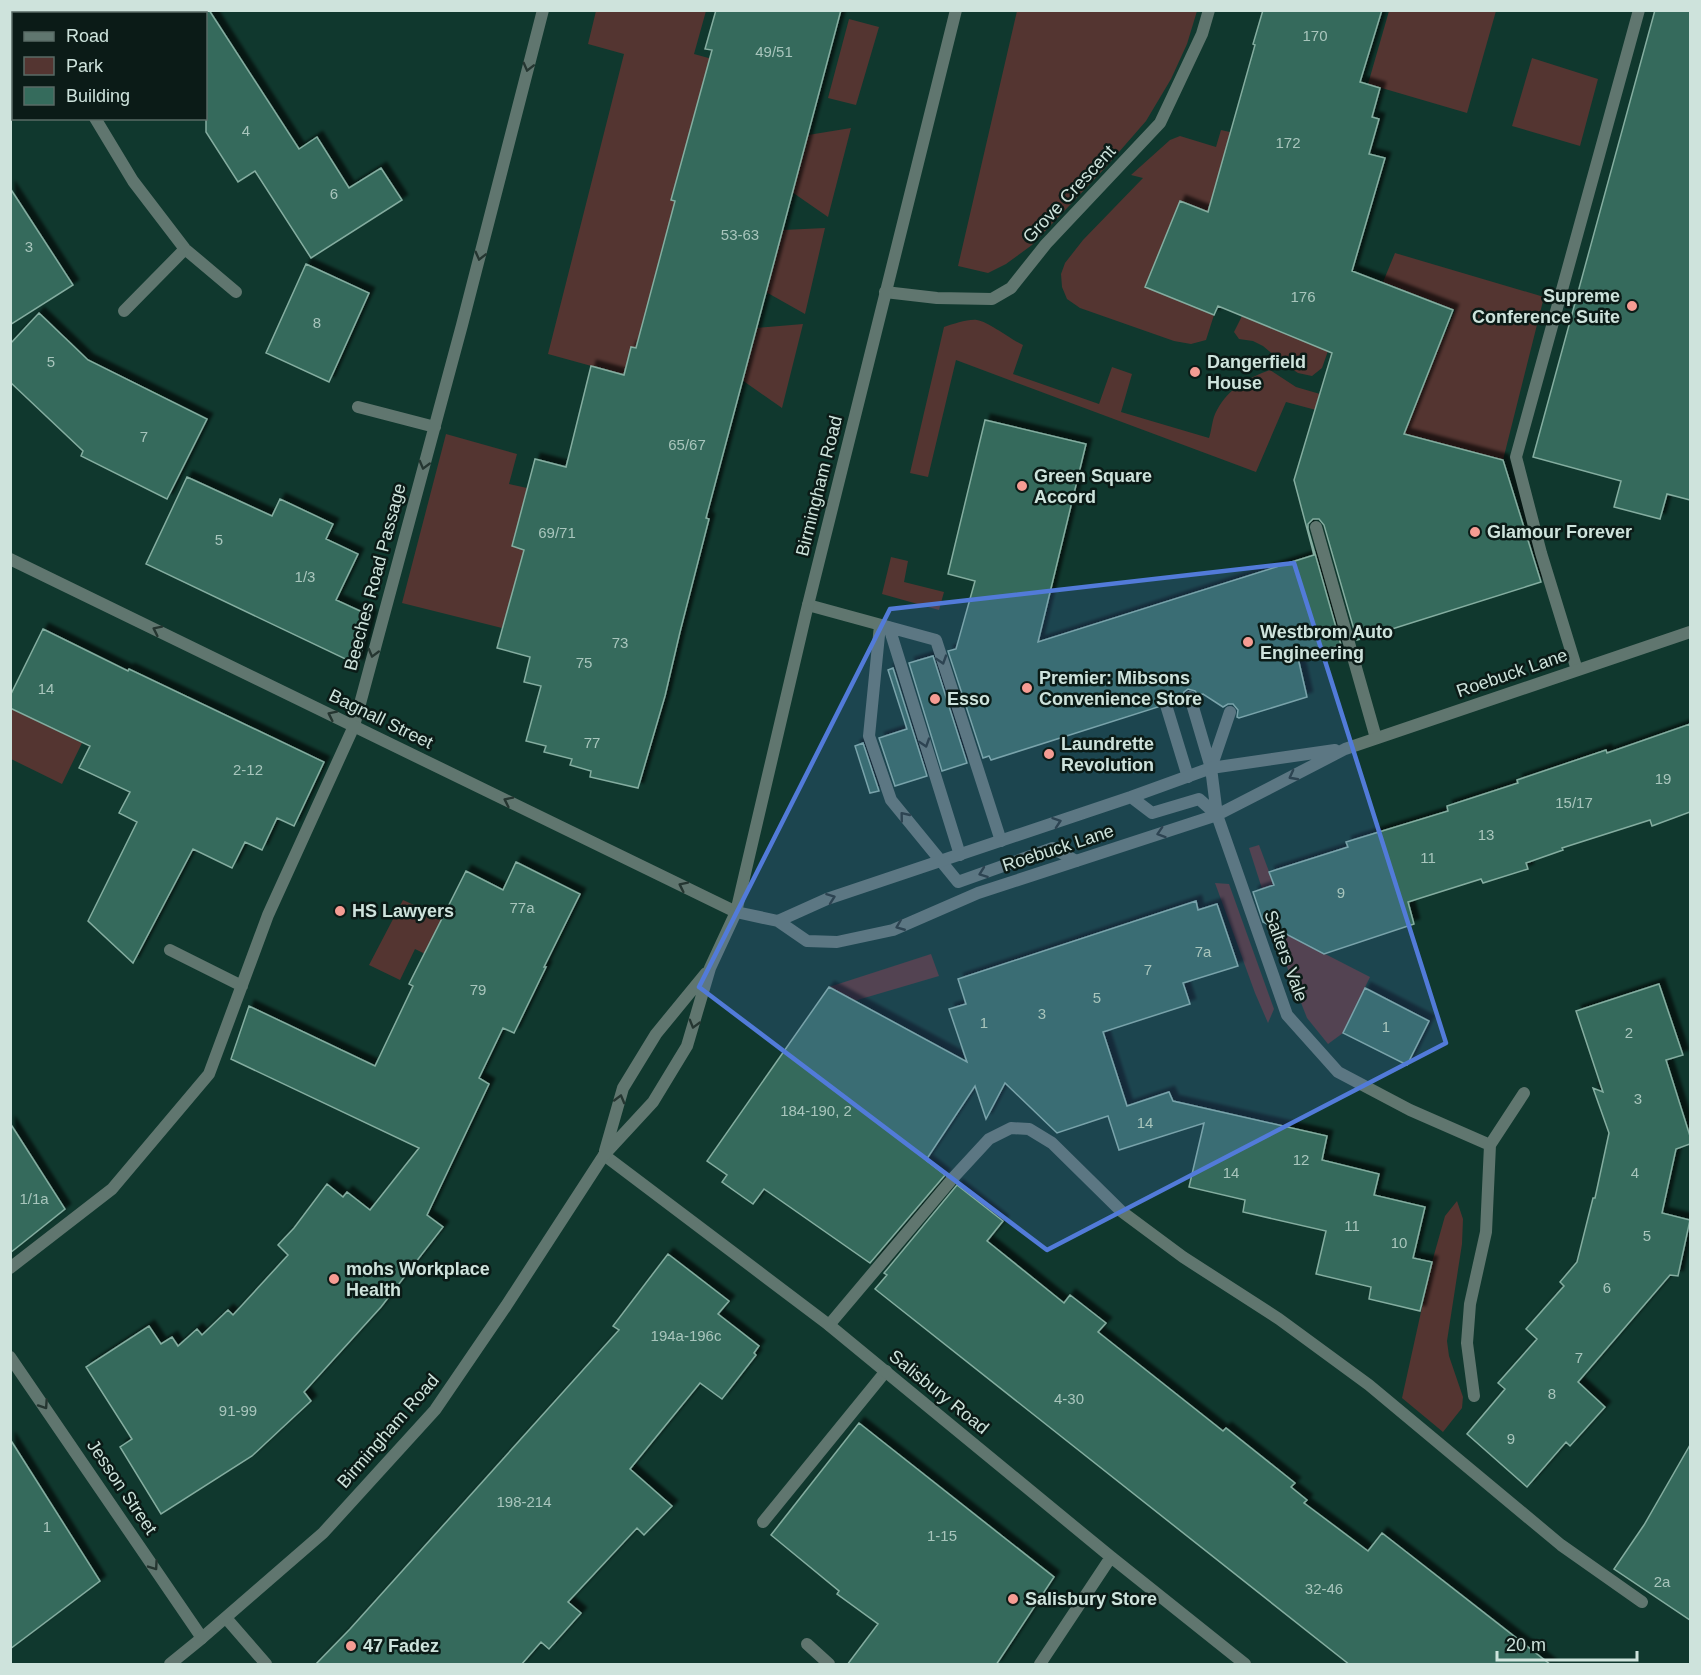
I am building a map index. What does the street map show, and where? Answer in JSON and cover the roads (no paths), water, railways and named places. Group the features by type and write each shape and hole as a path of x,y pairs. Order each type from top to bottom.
{"street":[{"name":"Beeches Road Passage","path":"10,1268 112,1189 209,1074 268,915 354,726 435,427 543,10"},
{"name":"Birmingham Road","path":"170,1665 323,1533 435,1410 604,1155 653,1102 687,1046 710,968 736,912 808,605 956,10"},
{"name":"Grove Crescent","path":"885,292 937,298 992,299 1011,288 1046,244 1160,123 1202,34 1209,10"},
{"path":"1577,670 1541,553 1516,457 1639,10"},
{"path":"96,120 133,181 185,249 236,292"},
{"path":"124,310 185,249"},
{"path":"358,407 435,427"},
{"path":"1316,527 1376,738"},
{"name":"Bagnall Street","path":"10,559 736,912"},
{"path":"808,605 936,640 1001,841"},
{"path":"884,626 960,855"},
{"path":"884,626 869,736 891,800 941,862 958,882 1053,848 1076,861"},
{"name":"Roebuck Lane","path":"736,912 778,921 807,941 837,942 893,930 978,893 1217,815 1345,749 1690,632"},
{"name":"Salters Vale","path":"1190,697 1211,768 1217,815 1287,1015 1338,1072 1410,1110 1490,1145"},
{"path":"1166,705 1188,777"},
{"path":"1211,768 1230,712"},
{"name":"Roebuck Lane","path":"778,921 827,899 1211,768 1345,749"},
{"path":"1131,797 1152,813 1199,799 1217,815"},
{"path":"170,950 242,986"},
{"name":"Birmingham Road","path":"604,1155 622,1089 656,1034 710,968"},
{"path":"1474,1396 1467,1343 1468,1324 1470,1304 1486,1232 1490,1145 1524,1093"},
{"path":"829,1324 989,1139 1011,1128 1029,1129 1052,1143 1121,1211 1183,1257 1279,1319 1369,1385 1561,1545 1642,1602"},
{"name":"Salisbury Road","path":"604,1155 829,1324 1245,1665"},
{"name":"Jesson Street","path":"10,1357 202,1638"},
{"path":"763,1522 886,1371"},
{"path":"1040,1665 1111,1557"},
{"path":"226,1618 266,1665"},
{"path":"807,1644 829,1665"}],"place":[{"name":"Supreme Conference Suite","path":"1632,306"},
{"name":"Dangerfield House","path":"1195,372"},
{"name":"Green Square Accord","path":"1022,486"},
{"name":"Glamour Forever","path":"1475,532"},
{"name":"Westbrom Auto Engineering","path":"1248,642"},
{"name":"Premier: Mibsons Convenience Store","path":"1027,688"},
{"name":"Esso","path":"935,699"},
{"name":"Laundrette Revolution","path":"1049,754"},
{"name":"HS Lawyers","path":"340,911"},
{"name":"mohs Workplace Health","path":"334,1279"},
{"name":"Salisbury Store","path":"1013,1599"},
{"name":"47 Fadez","path":"351,1646"}]}
